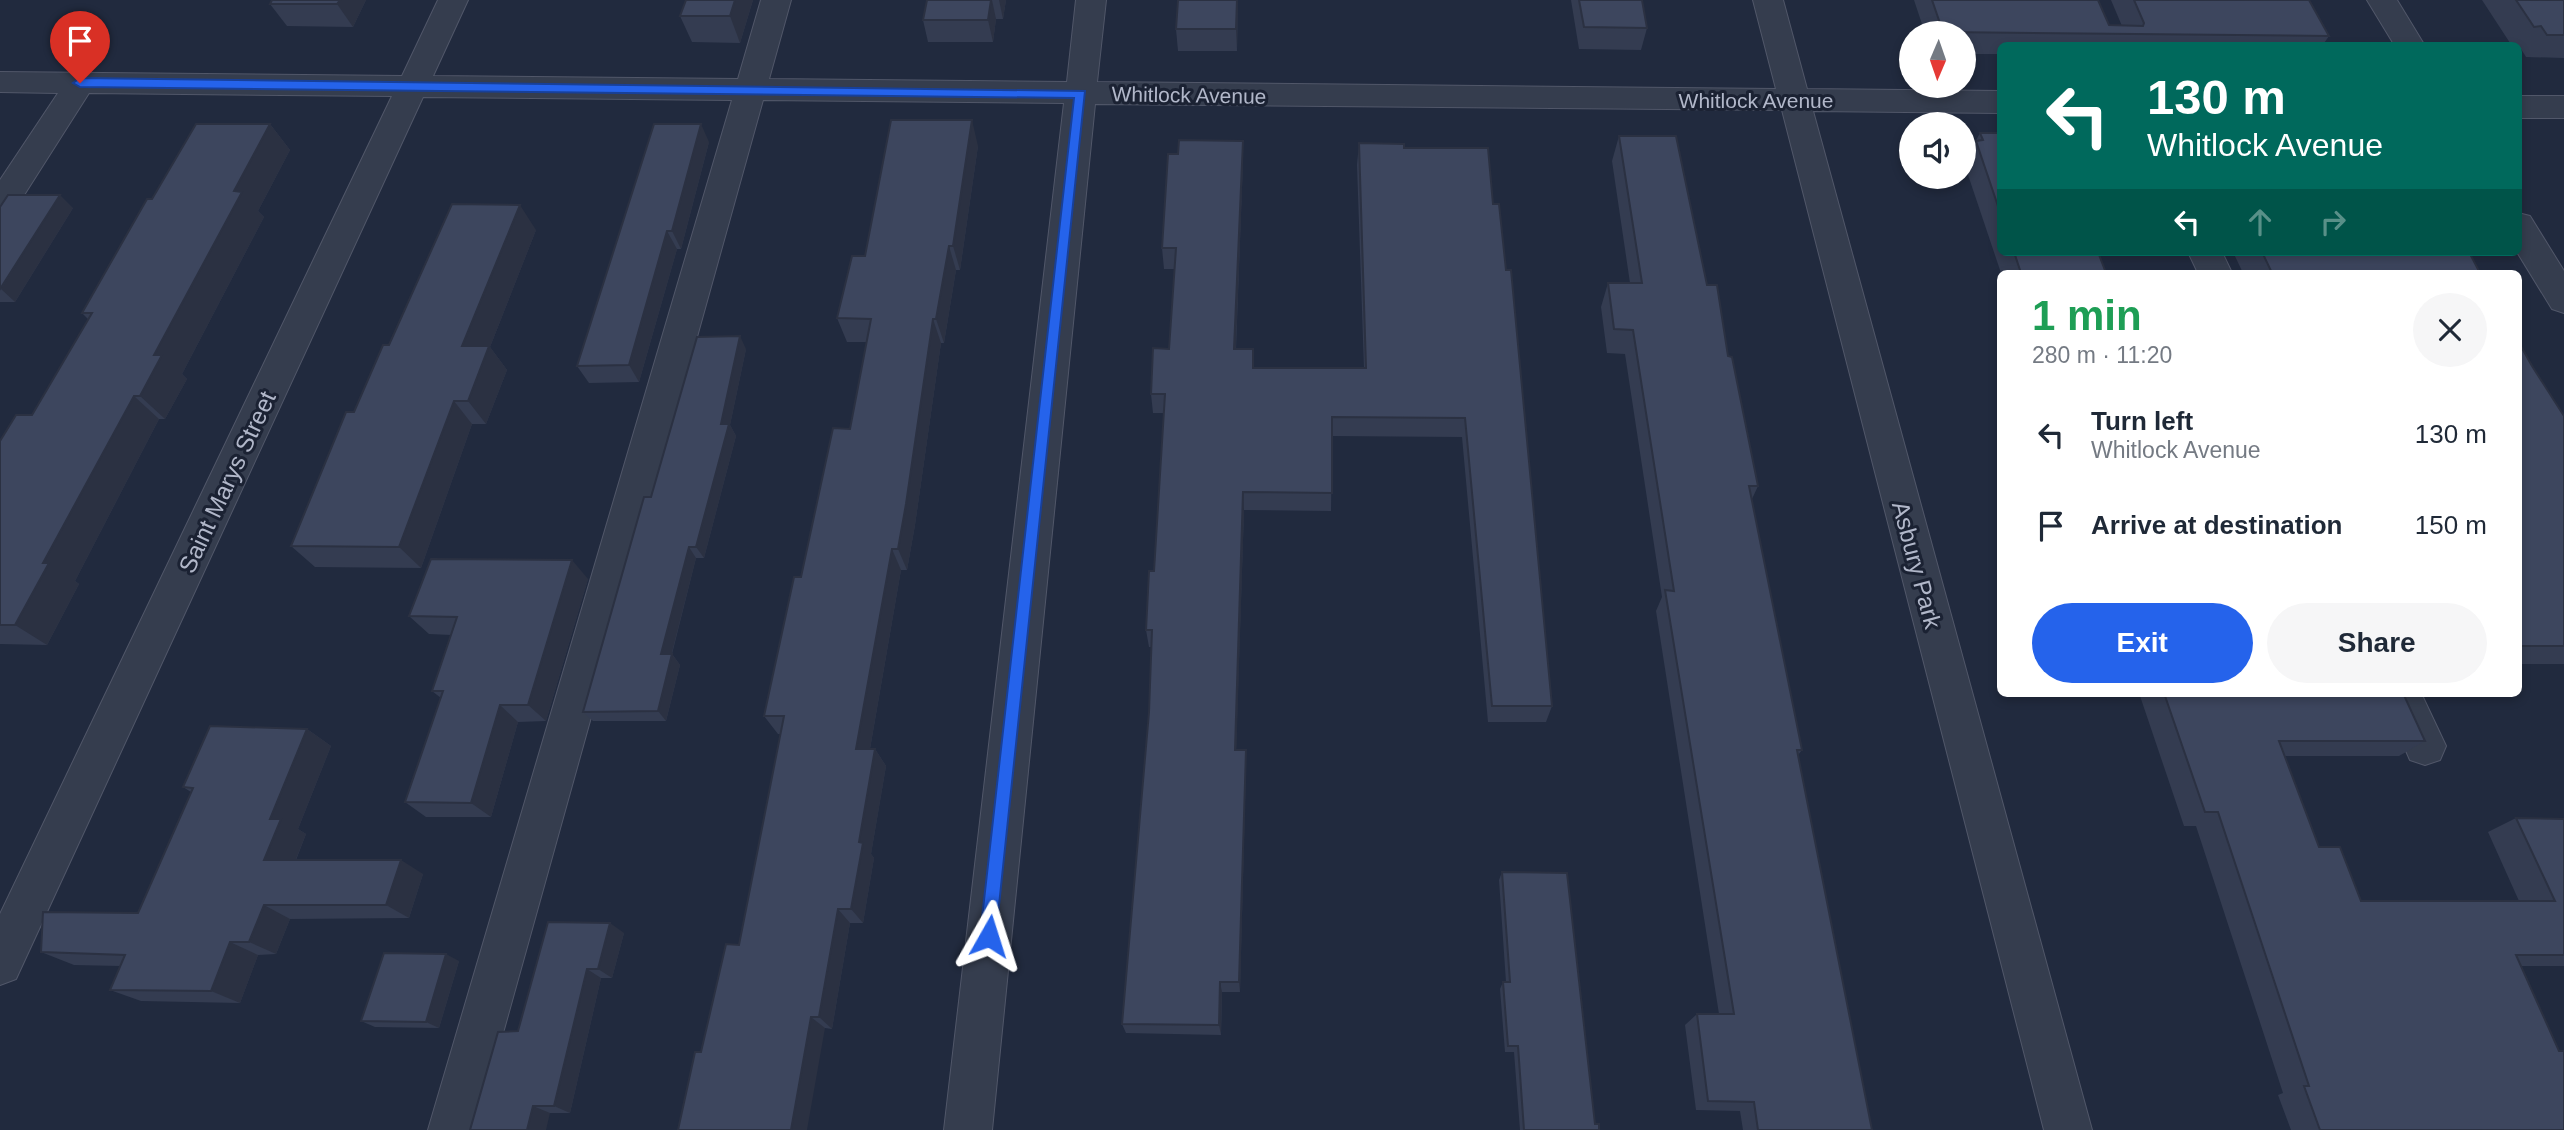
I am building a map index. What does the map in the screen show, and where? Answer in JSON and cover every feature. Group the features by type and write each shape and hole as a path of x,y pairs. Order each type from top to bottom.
{"street":[{"name":"Saint Marys Street","path":"0,963 453,0"},
{"path":"452,1130 776,0"},
{"path":"968,1130 1091,0"},
{"name":"Asbury Park","path":"1768,0 2067,1130"},
{"path":"2382,0 2408,42"},
{"name":"Whitlock Avenue","path":"0,82 1997,102"},
{"path":"0,206 80,83"},
{"path":"2522,107 2564,107"},
{"path":"2522,232 2564,300"},
{"path":"2404,697 2425,746"}],"building":[{"path":"272,0 340,0 337,4 270,4"},
{"path":"686,0 735,0 730,16 680,16"},
{"path":"927,0 991,0 988,20 923,20"},
{"path":"1178,0 1237,0 1236,29 1176,29"},
{"path":"1579,0 1642,0 1647,28 1584,27"},
{"path":"1932,0 2098,0 2109,25 2143,26 2134,0 2309,0 2329,36 1976,32 1976,21 1939,21"},
{"path":"2516,0 2564,0 2564,35 2547,35 2541,26 2534,27"},
{"path":"891,120 972,120 953,246 949,246 936,319 933,319 898,549 892,549 856,749 875,749 851,909 838,909 819,1017 811,1017 791,1130 678,1130 695,1052 701,1052 726,944 739,945 784,716 764,716 794,577 801,577 833,428 850,429 871,319 837,318 852,256 865,256"},
{"path":"196,124 270,124 234,191 242,192 154,355 162,355 140,396 134,396 43,563 49,563 15,625 0,625 0,441 16,415 32,415 92,313 82,313 147,199 152,199"},
{"path":"654,124 701,124 672,231 667,231 629,365 577,366"},
{"path":"1980,133 1997,133 1997,203 1976,141 1983,140"},
{"path":"1619,136 1676,136 1707,285 1717,285 1728,356 1732,357 1758,486 1749,486 1802,750 1797,750 1872,1130 1758,1130 1754,1102 1708,1101 1697,1014 1734,1014 1665,590 1674,591 1633,330 1614,329 1608,283 1642,283"},
{"path":"1179,140 1243,141 1234,349 1253,349 1253,368 1366,368 1359,143 1404,144 1404,148 1488,148 1493,204 1499,204 1506,270 1511,270 1552,706 1492,706 1465,418 1332,417 1332,493 1243,492 1235,750 1246,750 1239,982 1220,982 1219,1025 1122,1024 1149,712 1152,630 1146,630 1149,571 1154,571 1165,394 1151,394 1153,348 1169,349 1176,248 1162,248 1168,154 1178,154"},
{"path":"8,195 60,195 0,289 0,207"},
{"path":"452,204 520,205 462,346 489,346 468,401 454,401 399,547 291,546 346,412 354,412 383,345 389,345"},
{"path":"2015,256 2100,256 2105,270 2020,270"},
{"path":"2264,256 2471,256 2478,270 2271,270"},
{"path":"740,336 721,424 729,424 696,547 689,547 661,654 672,654 658,711 583,712 644,497 651,497 697,337"},
{"path":"2522,348 2564,416 2564,646 2522,646"},
{"path":"431,559 572,560 528,705 500,705 471,803 405,802 443,691 432,691 457,617 409,616"},
{"path":"2165,697 2405,697 2425,741 2279,741 2319,847 2340,847 2361,901 2555,901 2516,818 2564,819 2564,955 2516,955 2559,1051 2564,1051 2564,1130 2320,1130 2304,1086 2309,1086 2218,812 2205,812"},
{"path":"210,726 307,729 270,819 281,819 264,860 401,860 386,905 264,905 249,942 230,942 211,991 110,990 125,955 41,952 43,912 138,913 193,788 183,787"},
{"path":"1502,872 1567,873 1595,1124 1599,1124 1599,1130 1524,1130 1518,1046 1508,1046 1503,982 1510,982"},
{"path":"548,922 610,923 598,969 587,969 554,1106 533,1106 527,1130 470,1130 498,1032 518,1031"},
{"path":"384,953 446,954 426,1022 361,1021"}],"route":[{"path":"80,83 1081,94 989,936"}]}
